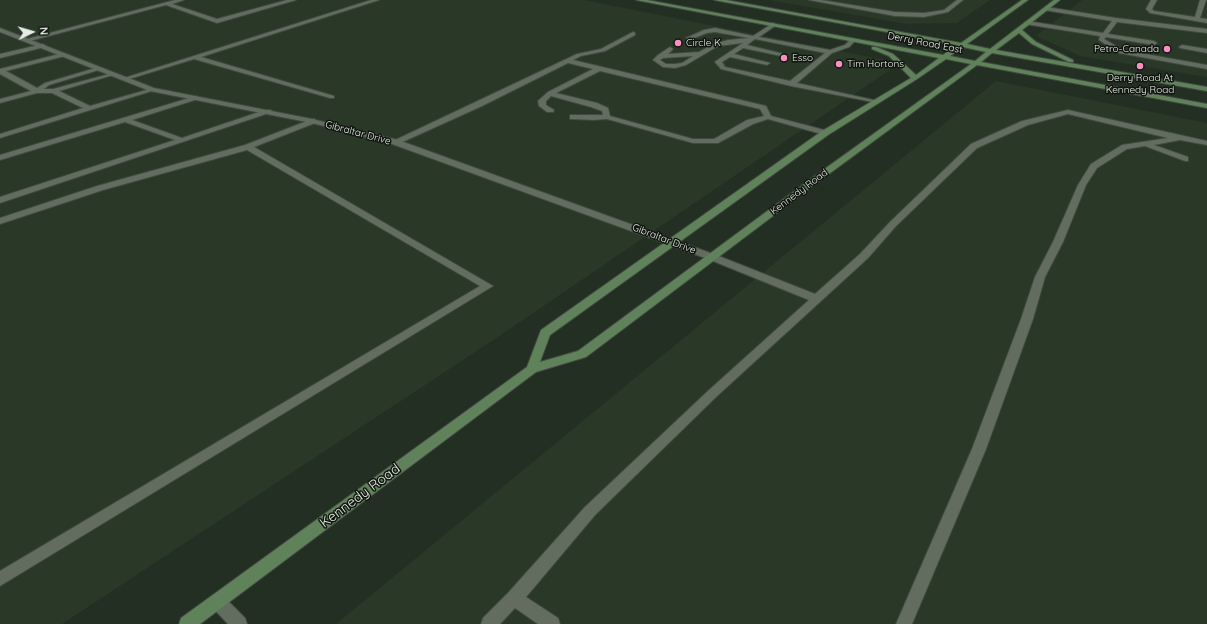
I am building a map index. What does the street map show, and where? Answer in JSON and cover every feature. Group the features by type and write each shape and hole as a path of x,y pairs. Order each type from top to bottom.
{"main road":[{"name":"Derry Road East","path":"639,0 1207,106"},
{"name":"Derry Road East","path":"717,0 990,51 1207,89"},
{"path":"532,369 545,333 674,243 825,133 915,78 1025,0"},
{"name":"Kennedy Road","path":"187,624 532,369 582,354 828,170 976,63 1057,0"},
{"path":"1019,30 1034,43 1044,49 1094,69"},
{"path":"856,40 890,55 906,68 915,78"}],"street":[{"path":"26,40 181,0"},
{"path":"167,4 217,21 293,0"},
{"path":"124,79 376,0"},
{"path":"812,0 895,14 924,15 946,11 960,0"},
{"path":"1154,0 1149,9 1152,12 1207,21"},
{"path":"1197,20 1203,0"},
{"path":"1046,8 1116,20 1207,31"},
{"path":"1116,20 1101,39 1121,52 1142,48 1154,43"},
{"path":"1027,23 1104,35 1168,57 1196,56 1207,51"},
{"path":"773,25 744,46 718,62 723,68 876,102"},
{"path":"689,38 706,30 715,30 754,39 830,52"},
{"name":"Gibraltar Drive","path":"2,32 43,46 152,90 312,121 395,142 712,257 817,299"},
{"path":"395,142 479,104 579,55 603,50 633,34"},
{"path":"670,49 656,60 658,63 665,66 684,64 716,45 754,39"},
{"path":"791,84 830,52 847,46 856,40"},
{"path":"0,56 43,46"},
{"path":"744,46 781,54"},
{"path":"1182,47 1196,56 1207,67"},
{"path":"660,56 701,54 709,56"},
{"path":"0,71 63,55"},
{"path":"194,57 332,97"},
{"path":"716,58 727,57 767,63"},
{"path":"807,59 819,62"},
{"path":"567,61 763,108 768,117"},
{"path":"550,110 543,106 542,101 550,93 598,68"},
{"path":"37,91 47,84 99,69"},
{"path":"794,69 807,71"},
{"path":"0,71 37,91"},
{"path":"0,101 37,91 53,91 111,74"},
{"path":"0,136 152,90"},
{"path":"53,91 90,109"},
{"path":"550,93 594,105 605,110 607,117"},
{"path":"0,158 196,98"},
{"path":"0,200 268,112"},
{"path":"489,624 590,512 712,394 864,256 893,224 974,146 1025,123 1068,112 1207,143"},
{"path":"573,117 607,117 693,141 715,141 750,122 768,117 825,133"},
{"path":"126,120 182,140"},
{"path":"0,221 100,188 248,148 312,121"},
{"path":"904,624 948,525 979,449 1027,319 1040,277 1058,242 1082,185 1094,166 1125,147 1180,138"},
{"path":"1145,144 1185,159"},
{"path":"0,579 488,286 248,148"},
{"path":"514,598 552,624"},
{"path":"218,602 239,624"}],"shaded area":[{"path":"0,0 584,0 900,63 501,335 62,624 0,624"},
{"path":"768,0 990,0 957,23 907,24"},
{"path":"1082,0 1207,0 1207,77 1080,56 1036,36"},
{"path":"996,81 1207,123 1207,624 336,624"}],"place":[{"name":"Circle K","path":"678,43"},
{"name":"Petro-Canada","path":"1167,49"},
{"name":"Esso","path":"784,58"},
{"name":"Tim Hortons","path":"839,64"},
{"name":"Derry Road At Kennedy Road","path":"1140,66"}]}
